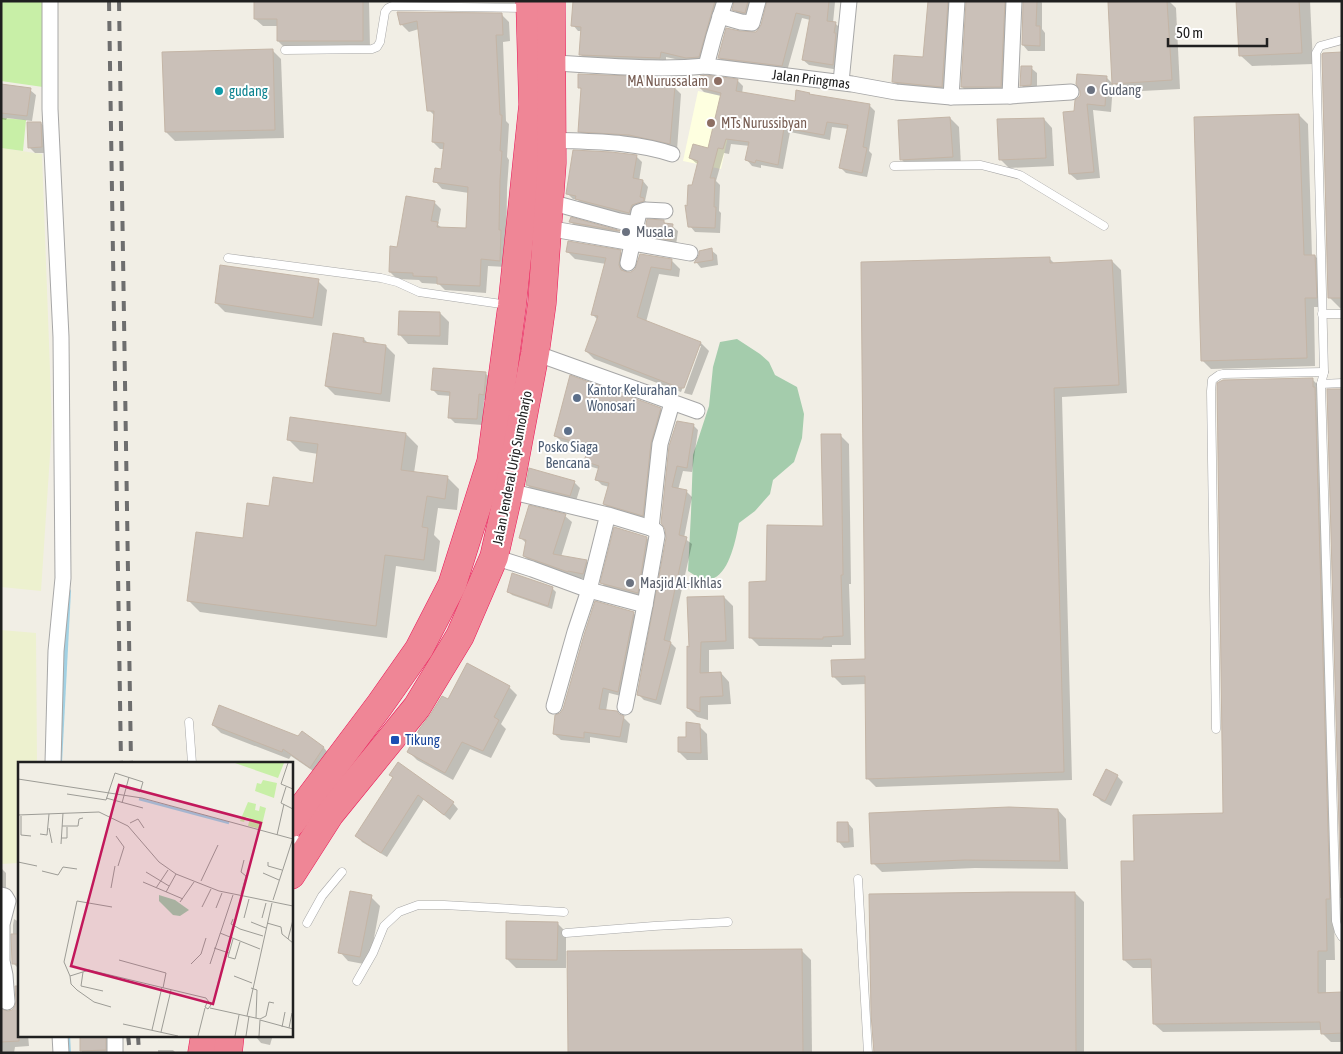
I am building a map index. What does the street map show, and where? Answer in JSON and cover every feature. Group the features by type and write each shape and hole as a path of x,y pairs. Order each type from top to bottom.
{"highway":[{"name":"Jalan Jenderal Urip Sumoharjo","path":"292,871 300,843 330,814 417,707 460,636 494,557 509,491 535,353 542,303 549,215 552,140 551,63 537,4"},
{"name":"Jalan Jenderal Urip Sumoharjo","path":"292,822 379,706 419,649 452,585 491,462 512,306 533,105 537,4"},
{"path":"202,1053 205,1036"},
{"path":"228,1053 230,1036"}],"street":[{"path":"50,1 50,109 61,337 62,558 56,651 53,762"},
{"path":"706,66 725,1"},
{"path":"720,16 752,23 758,1"},
{"path":"841,82 850,1"},
{"path":"951,97 957,1"},
{"path":"1010,96 1014,1"},
{"name":"Jalan Pringmas","path":"551,63 687,68 706,66 794,78 841,82 896,92 951,97 1070,92"},
{"path":"552,140 635,144 672,154"},
{"path":"628,263 640,211 665,211"},
{"path":"549,215 636,224"},
{"path":"549,215 632,243 690,254"},
{"path":"535,353 697,411"},
{"path":"651,528 660,444 672,402"},
{"path":"509,491 608,516 656,531 657,536 645,605 625,707"},
{"path":"554,706 589,590 606,522"},
{"path":"494,557 539,571 589,590 645,605"},
{"path":"1,895 5,896 8,901 2,924 2,961 9,1003"},
{"path":"60,1036 61,1053"},
{"path":"115,1036 115,1053"}],"lane":[{"path":"285,50 372,49 377,47 380,42 385,12 392,6 537,4"},
{"path":"1342,40 1320,46 1316,53 1324,372 1321,384 1336,921 1342,937"},
{"path":"894,166 981,165 1020,175 1104,226"},
{"path":"228,258 381,278 397,282 419,292 512,306"},
{"path":"1322,314 1342,314"},
{"path":"1216,729 1212,380 1223,374 1324,372"},
{"path":"1321,384 1342,383"},
{"path":"189,722 192,762"},
{"path":"307,923 322,896 342,872"},
{"path":"858,879 868,1053"},
{"path":"357,981 373,953 384,926 399,912 418,905 564,912"},
{"path":"566,933 728,922"}],"shaded area":[{"name":"MTs Nurussibyan","path":"698,91 736,99 721,169 683,161"},
{"path":"1,148 42,154 52,425 41,591 1,587"},
{"path":"737,339 769,362 775,375 797,387 804,414 802,438 794,462 773,480 770,494 755,511 739,523 731,554 724,569 714,578 702,580 688,571 693,455 709,406 713,367 720,342"},
{"path":"1,630 36,633 37,762 18,762 18,863 1,864"}],"green space":[{"path":"1,1 42,1 43,87 1,81"},
{"path":"1,118 26,120 23,151 1,148"}],"building":[{"path":"254,1 363,1 363,41 277,41 277,19 254,19"},
{"path":"573,1 715,1 699,57 686,58 661,52 660,58 579,55 581,27 571,26"},
{"path":"734,1 748,1 745,13 732,10"},
{"path":"767,1 829,1 827,21 836,22 833,65 802,60 810,16 796,13 782,66 718,58 726,28 756,32 761,25"},
{"path":"928,1 948,1 942,87 892,82 894,55 923,57"},
{"path":"966,1 1005,1 1001,87 961,87"},
{"path":"1023,1 1037,1 1036,26 1040,26 1040,46 1022,45"},
{"name":"Gudang","path":"1167,1 1172,80 1112,84 1108,2"},
{"path":"1236,1 1299,1 1302,53 1239,56"},
{"path":"397,12 502,13 503,35 496,35 500,115 502,115 500,151 502,151 499,230 501,230 500,261 481,259 480,286 437,284 437,277 389,272 390,246 397,247 406,196 435,201 431,221 438,222 437,227 466,228 468,187 433,182 435,168 441,169 444,143 432,142 434,111 427,111 417,21 400,25"},
{"name":"gudang","path":"273,49 275,130 165,132 162,52"},
{"path":"1342,52 1342,298 1328,298 1322,54"},
{"path":"1021,66 1032,66 1031,85 1020,86"},
{"path":"578,74 659,77 658,85 675,86 670,144 629,135 578,132 581,88 578,88"},
{"name":"Gudang","path":"1077,74 1107,76 1105,106 1087,104 1094,172 1069,174 1063,112 1074,111 1075,100 1080,96 1080,91 1076,84"},
{"path":"700,76 738,79 736,91 795,101 796,90 809,94 870,104 863,147 867,148 862,173 839,168 848,125 827,122 824,135 784,128 778,165 756,160 755,163 745,160 749,142 726,139 723,149 718,148 710,178 715,178 715,228 688,227 685,205 687,206 688,185 692,185 698,161 689,158 693,144 708,148 721,93 697,87"},
{"path":"1,84 31,88 27,116 1,113"},
{"path":"1299,114 1304,255 1315,255 1317,298 1305,298 1307,358 1201,361 1194,117"},
{"path":"950,117 953,157 900,160 898,120"},
{"path":"1044,118 1046,158 999,160 997,119"},
{"path":"27,122 41,122 42,147 28,148"},
{"path":"573,150 637,155 633,178 643,180 640,197 644,198 644,201 632,205 629,213 575,199 576,196 566,194"},
{"path":"571,217 625,232 569,222"},
{"path":"647,219 664,220 664,223 673,224 671,240 644,235"},
{"path":"568,241 621,250 619,265 621,270 627,272 635,269 640,254 672,259 671,270 651,267 637,317 701,342 684,388 585,351 598,316 591,315 606,258 566,252"},
{"path":"712,248 713,260 694,263 699,255 699,251"},
{"path":"1050,257 1050,263 1112,260 1119,385 1054,388 1064,772 866,779 865,676 832,677 831,660 865,659 861,262"},
{"path":"220,265 319,279 313,318 215,303"},
{"path":"399,311 440,312 440,336 398,335"},
{"path":"333,333 364,338 363,342 386,345 381,394 325,386"},
{"path":"433,368 486,372 484,395 479,394 477,419 448,418 450,392 431,390"},
{"path":"570,375 661,408 651,443 643,516 603,504 609,483 595,480 599,466 584,461 589,446 554,436"},
{"path":"1313,378 1313,387 1315,387 1330,899 1326,899 1327,951 1318,951 1318,993 1342,992 1342,1033 1321,1034 1320,1022 1153,1024 1151,959 1123,960 1121,861 1134,861 1133,815 1223,813 1217,383 1223,380"},
{"path":"1327,389 1342,389 1341,898"},
{"path":"290,417 406,433 401,470 448,476 445,499 427,496 422,527 428,528 424,560 385,555 376,626 187,601 196,532 243,538 247,503 269,506 273,477 313,483 318,444 287,440"},
{"path":"677,421 694,424 687,468 677,466 672,487 687,490 679,535 687,537 664,640 671,642 656,700 637,695 666,538 665,529 661,523 669,446"},
{"path":"821,434 841,434 843,636 823,637 823,639 749,638 749,582 766,581 767,525 823,526"},
{"path":"529,468 575,481 570,496 526,485"},
{"path":"529,505 566,514 553,554 587,560 583,574 568,572 523,556 526,540 519,538"},
{"path":"614,527 647,537 638,593 600,583"},
{"path":"512,573 553,587 548,606 507,592"},
{"path":"724,596 726,641 701,642 700,673 721,672 723,696 700,697 700,712 687,708 687,646 689,647 687,597"},
{"path":"595,601 634,612 618,692 603,688 599,709 617,711 624,716 620,737 584,732 584,738 553,734 555,715 563,709"},
{"path":"467,663 510,686 494,717 499,720 483,751 462,742 445,773 407,752 420,728 442,696 448,699"},
{"path":"219,705 298,736 302,731 324,747 310,768 283,749 282,752 212,725"},
{"path":"686,722 700,724 701,753 678,752 678,737 686,737"},
{"path":"398,762 454,802 444,815 418,795 381,853 355,836 393,777 389,775"},
{"path":"1106,769 1118,775 1105,801 1093,795"},
{"path":"1009,807 1058,809 1060,861 965,860 871,864 869,813"},
{"path":"837,822 848,822 849,842 837,842"},
{"path":"350,891 372,895 360,957 338,953"},
{"path":"1075,892 1076,1053 874,1053 871,1014 869,894"},
{"path":"506,921 558,922 557,960 506,959"},
{"path":"11,934 18,934 18,964 12,964"},
{"path":"802,949 803,1053 568,1053 567,951"},
{"path":"15,986 18,986 19,1041 1,1042 1,1009 12,1010 16,1001"},
{"path":"80,1036 106,1036 106,1050 80,1051"}],"waterway":[{"path":"60,762 69,591"},
{"path":"68,1036 69,1053"}],"railway":[{"path":"109,1 121,762"},
{"path":"119,1 131,762"},
{"path":"128,1036 130,1053"},
{"path":"138,1036 139,1053"}],"place":[{"name":"MA Nurussalam","path":"718,81"},
{"name":"Gudang","path":"1091,90"},
{"name":"gudang","path":"219,91"},
{"name":"MTs Nurussibyan","path":"711,123"},
{"name":"Musala","path":"626,232"},
{"name":"Kantor Kelurahan Wonosari","path":"577,398"},
{"name":"Posko Siaga Bencana","path":"568,431"},
{"name":"Masjid Al-Ikhlas","path":"630,583"},
{"name":"Tikung","path":"395,740"}]}
